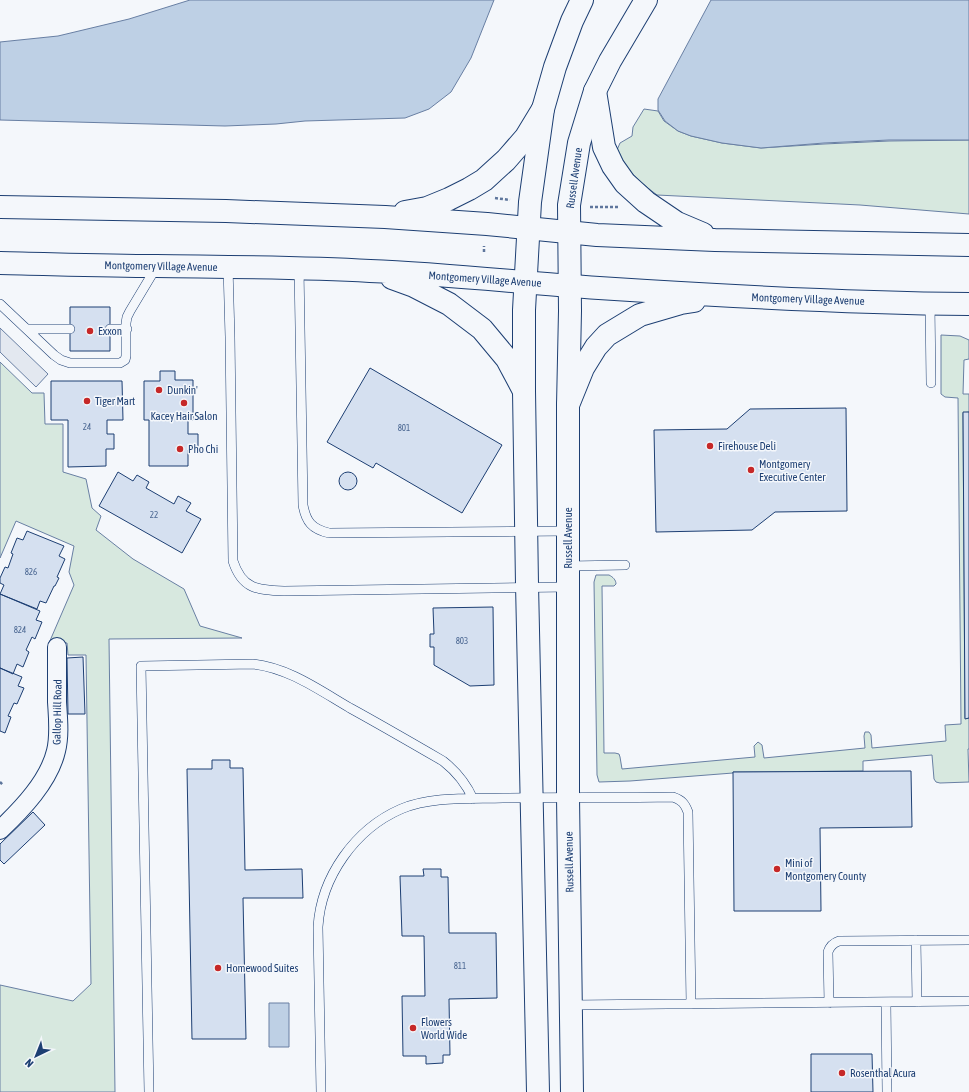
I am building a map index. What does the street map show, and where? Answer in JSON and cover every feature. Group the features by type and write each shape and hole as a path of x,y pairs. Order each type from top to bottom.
{"main road":[{"path":"538,1092 527,588 524,310 530,202 543,109 555,67 572,21 582,0"},
{"name":"Russell Avenue","path":"572,1092 568,797 569,205 578,150 587,113 595,91 610,61 646,0"},
{"path":"595,91 604,147 613,166 625,183 646,202 677,223 715,240"},
{"path":"385,216 427,208 469,189 484,180 506,160 526,137 543,109"},
{"path":"0,207 226,211 385,216 597,235 715,240 969,245"},
{"name":"Montgomery Village Avenue","path":"0,263 228,266 371,271 481,278 596,288 732,296 930,304 969,304"},
{"path":"371,271 414,286 449,304 482,329 507,360 524,391"},
{"path":"568,405 583,368 596,347 608,335 640,314 682,302 732,296"}],"street":[{"name":"Gallop Hill Road","path":"0,830 25,804 39,786 52,763 56,751 58,734 57,647"}],"lane":[{"path":"0,304 61,360 70,363 120,362 125,360 126,356 126,329 128,314 157,266"},
{"path":"228,266 233,561 236,571 242,580 251,586 262,590 284,591 568,587"},
{"path":"300,268 303,505 304,515 310,524 319,530 329,533 568,531"},
{"path":"930,304 931,383"},
{"path":"27,329 70,329"},
{"path":"110,329 126,329"},
{"path":"568,566 625,565"},
{"path":"149,1092 141,666 252,664 280,670 306,682 443,761 461,777 473,799"},
{"path":"321,1092 318,927 319,916 326,890 339,863 360,836 386,817 402,809 422,803 439,800 568,797 673,797 683,802 688,812 691,1004"},
{"path":"916,940 917,1002"},
{"path":"829,1002 828,952 832,945 839,941 969,940"},
{"path":"571,1005 969,1001"},
{"path":"886,1002 887,1092"}],"path":[{"path":"490,198 514,200"},
{"path":"598,207 598,214"},
{"path":"484,246 484,252"},
{"path":"0,782 3,785"}],"shaded area":[{"path":"644,109 658,111 664,121 678,131 691,136 722,143 761,148 889,141 969,140 969,214 860,205 657,195 634,175 625,164 617,150 620,143 632,136 633,127"},
{"path":"0,328 48,374 36,387 0,352"},
{"path":"941,335 960,336 969,340 969,359 964,360 963,394 969,394 969,412 963,413 965,718 969,718 969,782 936,782 934,779 932,755 863,761 863,771 733,772 630,781 599,782 597,775 594,582 596,575 609,575 616,583 614,586 602,586 604,753 619,754 622,769 755,757 754,746 758,742 762,745 764,758 865,748 865,732 869,732 871,735 872,748 946,741 945,725 961,724 958,398 945,397 941,394"},
{"path":"0,362 32,393 44,393 45,424 63,424 63,472 86,479 92,508 101,516 96,530 133,559 184,589 200,626 242,638 109,639 115,1092 0,1092 0,985 73,1001 91,984 86,655 68,655 67,643 49,643 74,585 69,572 74,546 16,521 0,558"}],"water":[{"path":"190,0 494,0 471,58 451,92 429,109 405,118 305,121 225,126 0,120 0,42 58,36 129,19"},
{"path":"711,0 969,0 969,140 889,140 761,148 722,143 691,136 678,131 665,121 658,110 658,99"},
{"path":"269,1003 289,1003 289,1047 269,1047"}],"building":[{"path":"70,307 110,307 110,351 70,351"},
{"path":"370,368 502,445 462,513 376,463 373,468 327,442"},
{"path":"160,371 175,371 175,380 193,380 193,420 188,420 188,434 198,434 198,450 188,450 188,466 149,466 149,420 144,420 144,381 160,381"},
{"path":"51,381 122,381 123,420 107,420 107,434 114,434 114,449 106,449 106,466 68,467 68,420 51,420"},
{"name":"Montgomery Executive Center","path":"846,408 847,511 775,512 752,530 656,532 654,430 727,429 750,409"},
{"path":"963,412 969,412 969,718 965,719"},
{"path":"118,472 133,481 137,475 149,482 146,488 174,504 178,496 191,503 186,511 201,519 182,553 99,506"},
{"path":"348,472 354,475 357,481 354,487 348,490 342,487 339,481 342,475"},
{"path":"27,531 64,546 59,556 65,559 57,577 59,578 46,603 40,601 37,609 0,594 4,585 0,583 0,578 5,567 8,568 13,554 11,553 17,538 23,540"},
{"path":"0,594 40,611 36,620 42,622 35,639 32,637 26,650 29,652 23,667 17,664 13,674 0,668"},
{"path":"493,607 494,685 470,686 434,665 434,647 430,647 430,634 434,634 433,608"},
{"path":"83,657 85,714 68,714 67,658"},
{"path":"0,668 22,677 18,686 24,688 17,704 14,703 8,716 11,717 5,733 0,731"},
{"name":"Homewood Suites","path":"212,760 230,760 230,768 243,768 245,870 302,869 303,898 243,898 246,1039 192,1039 187,769 212,769"},
{"name":"Mini of Montgomery County","path":"911,771 912,827 820,828 821,911 734,911 733,772"},
{"path":"33,812 45,825 4,864 0,860 0,844"},
{"path":"423,869 441,869 441,877 448,877 449,933 496,933 497,998 449,999 450,1055 443,1055 443,1063 426,1064 426,1056 403,1056 402,996 425,996 424,936 402,936 400,876 424,876"},
{"name":"Rosenthal Acura","path":"811,1054 872,1054 873,1092 811,1092"}],"place":[{"name":"Exxon","path":"90,331"},
{"name":"Dunkin'","path":"159,390"},
{"name":"Tiger Mart","path":"87,401"},
{"name":"Kacey Hair Salon","path":"184,403"},
{"name":"Firehouse Deli","path":"710,446"},
{"name":"Pho Chi","path":"180,449"},
{"name":"Montgomery Executive Center","path":"751,470"},
{"name":"Mini of Montgomery County","path":"777,869"},
{"name":"Homewood Suites","path":"218,968"},
{"name":"Flowers World Wide","path":"413,1028"},
{"name":"Rosenthal Acura","path":"842,1073"}]}
